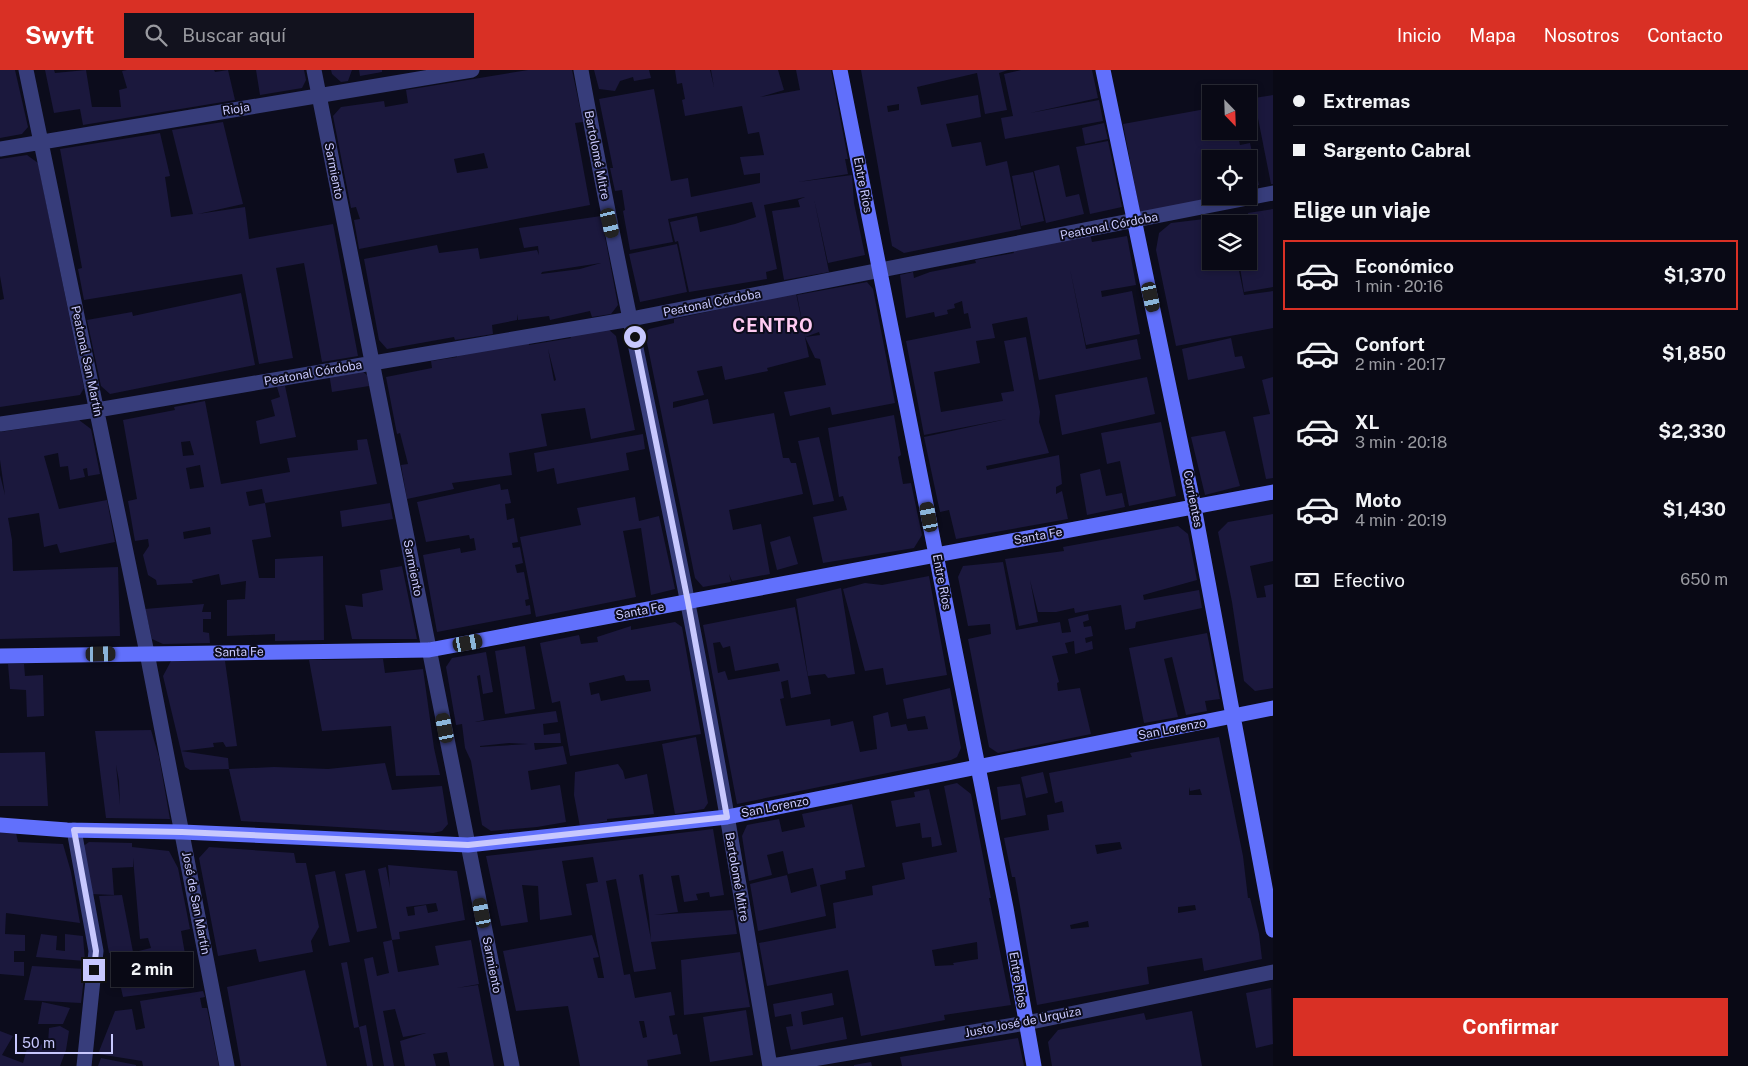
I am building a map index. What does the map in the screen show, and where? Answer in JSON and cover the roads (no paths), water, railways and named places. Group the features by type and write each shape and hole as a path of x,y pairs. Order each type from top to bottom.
{"main road":[{"name":"Entre Ríos","path":"840,70 1006,908 1034,1066"},
{"name":"Corrientes","path":"1103,70 1194,507 1235,716 1273,930"},
{"name":"Santa Fe","path":"0,656 147,652 429,650 1273,492"},
{"name":"San Lorenzo","path":"0,825 74,830 182,832 468,845 727,817 1273,708"}],"street":[{"name":"Peatonal San Martín","path":"26,70 147,652"},
{"name":"Sarmiento","path":"314,70 512,1066"},
{"name":"Rioja","path":"0,149 472,70"},
{"name":"Bartolomé Mitre","path":"581,70 602,188 631,319 688,602 771,1066"},
{"name":"Peatonal Córdoba","path":"0,424 97,410 631,319 1273,193"},
{"name":"José de San Martín","path":"147,652 227,1066"},
{"path":"74,830 96,951 84,1066"},
{"name":"Justo José de Urquiza","path":"771,1066 1026,1023 1273,972"}],"district":[{"name":"CENTRO","path":"773,325"}]}
